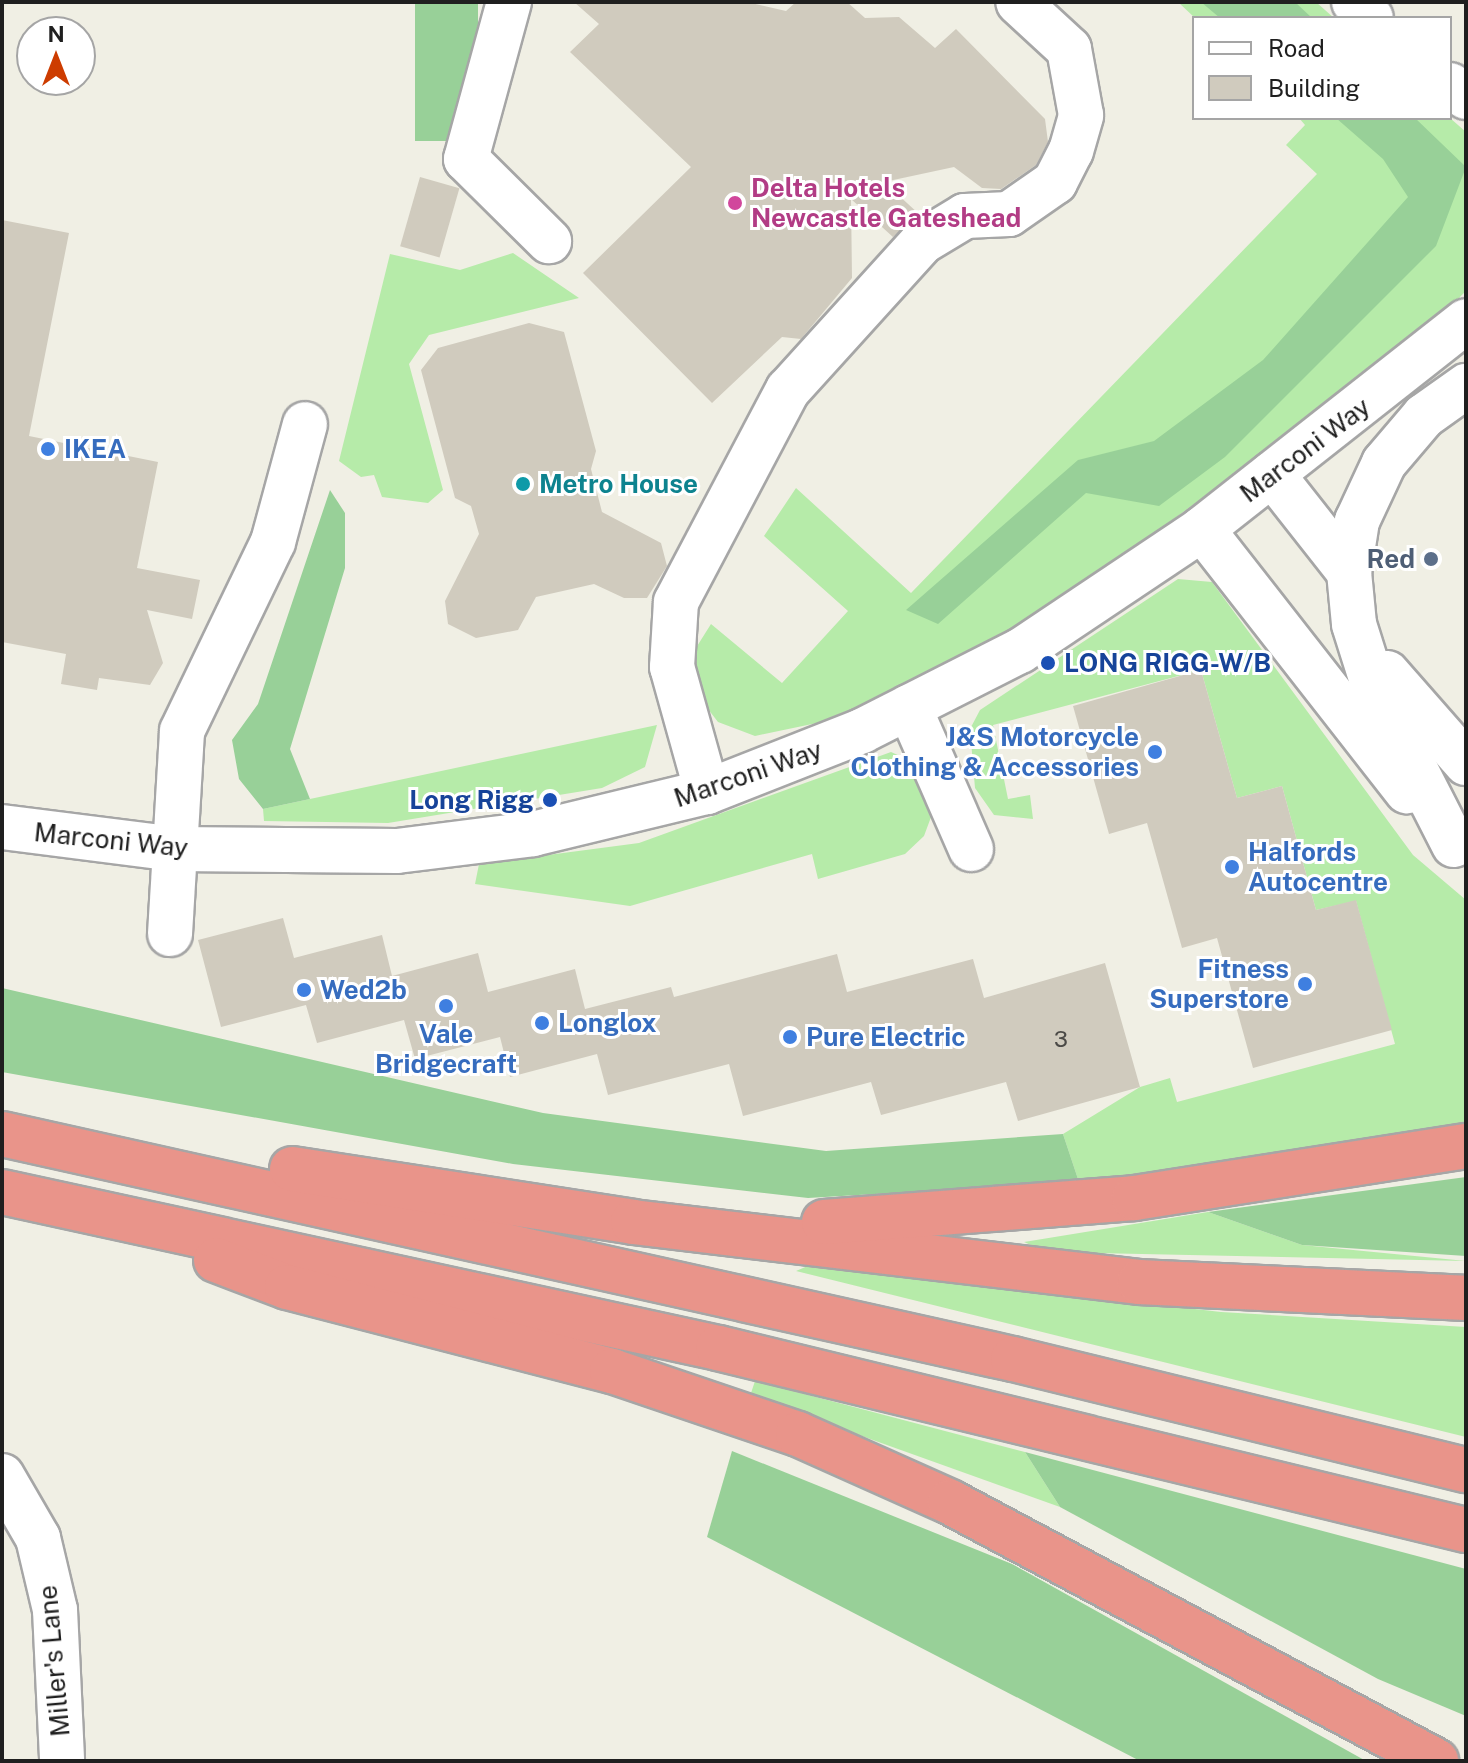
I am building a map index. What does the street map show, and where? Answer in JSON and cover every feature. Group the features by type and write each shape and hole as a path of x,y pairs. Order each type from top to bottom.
{"highway":[{"path":"2,1134 998,1356 1466,1470"},
{"path":"633,1222 888,1221 1134,1198 1466,1146"},
{"path":"137,1162 282,1167 633,1222 1140,1282 1466,1298"},
{"path":"2,1192 718,1348 1466,1530"},
{"path":"75,1206 287,1287 612,1371 798,1434 950,1502 1436,1761"}],"street":[{"path":"509,2 466,159 549,241"},
{"path":"707,792 672,667 676,602 781,404 817,353 922,242 965,216 1009,214 1055,182 1071,151 1081,115 1069,49 1018,2"},
{"path":"1354,2 1369,16"},
{"name":"Marconi Way","path":"2,827 175,849 449,846 613,818 707,792 909,707 1020,651 1202,529 1466,321"},
{"path":"1460,852 1374,688 1354,624 1349,572 1357,521 1384,463 1424,416 1466,386"},
{"path":"170,934 182,731 273,542 305,424"},
{"path":"1272,474 1349,572"},
{"path":"1202,529 1356,733 1460,852"},
{"path":"1354,624 1408,704 1466,763"},
{"path":"909,707 971,849"},
{"name":"Miller's Lane","path":"2,1476 38,1538 55,1610 62,1761"}],"green space":[{"path":"415,2 478,2 478,141 415,141"},
{"path":"1178,2 1316,2 1332,16 1193,16"},
{"path":"1201,2 1295,2 1310,16 1218,16"},
{"path":"1301,120 1452,120 1466,132 1466,291 1410,346 1085,584 951,669 817,723 755,736 718,722 698,696 694,651 711,624 782,683 848,611 764,536 796,488 911,593 1317,174 1286,145 1305,125"},
{"path":"1338,120 1417,120 1466,167 1436,246 1225,457 1159,506 1086,493 938,624 906,610 1078,460 1154,441 1263,360 1408,197 1383,159"},
{"path":"513,253 579,298 429,335 409,364 443,490 428,503 382,497 374,475 361,477 339,461 390,254 460,270"},
{"path":"330,490 345,513 345,568 290,749 310,799 263,809 239,779 232,740 258,704"},
{"path":"1178,579 1212,582 1413,855 1466,900 1466,1127 1079,1182 1063,1134 1140,1087 1170,1078 1177,1102 1395,1044 1356,901 1316,910 1282,786 1237,798 1201,670 993,725 1008,799 1030,795 1033,819 994,815 975,788 970,729 980,710"},
{"path":"657,725 645,767 602,788 388,823 264,821 263,809"},
{"path":"891,752 909,760 934,809 924,836 905,854 818,879 812,854 630,906 475,884 479,864 639,843"},
{"path":"2,988 543,1113 826,1151 1063,1134 1079,1182 808,1198 513,1164 2,1072"},
{"path":"1466,1177 1466,1256 1302,1245 1208,1212"},
{"path":"1208,1212 1302,1245 1466,1261 1047,1252 1024,1242"},
{"path":"810,1265 1221,1312 1466,1327 1466,1437 796,1271"},
{"path":"755,1381 1025,1452 1060,1507 750,1396"},
{"path":"732,1451 1012,1564 1366,1761 1140,1761 707,1537"},
{"path":"1025,1452 1466,1569 1466,1716 1378,1679 1060,1507"}],"building":[{"name":"Delta Hotels Newcastle Gateshead","path":"574,2 747,2 786,11 796,2 847,2 865,18 899,17 935,48 956,29 1045,119 1048,142 1036,165 1001,189 982,188 954,167 884,182 919,214 893,237 851,199 852,278 801,339 782,337 712,403 583,273 691,167 570,52 599,24"},
{"path":"420,177 459,188 440,258 400,246"},
{"name":"IKEA","path":"2,220 69,233 29,436 158,462 137,568 200,580 192,619 147,610 163,663 150,685 99,678 97,690 61,684 66,654 2,642"},
{"name":"Metro House","path":"529,323 564,332 596,451 591,469 602,512 661,543 667,566 647,598 624,598 594,584 536,597 518,630 476,638 448,624 445,601 479,534 471,506 455,498 421,370 438,348"},
{"path":"1201,670 1237,798 1282,786 1316,910 1356,900 1392,1030 1253,1068 1217,938 1182,948 1147,823 1109,834 1073,706"},
{"path":"283,918 294,958 382,935 392,976 478,953 488,992 575,969 585,1009 671,987 674,997 837,954 847,992 973,959 984,998 1105,963 1140,1087 1018,1121 1006,1082 881,1115 871,1082 743,1116 729,1064 608,1095 597,1054 510,1077 500,1037 415,1059 404,1020 317,1043 306,1005 221,1027 198,940"}],"place":[{"name":"Delta Hotels Newcastle Gateshead","path":"735,203"},
{"name":"IKEA","path":"48,449"},
{"name":"Metro House","path":"523,484"},
{"name":"Red","path":"1431,559"},
{"name":"LONG RIGG-W/B","path":"1048,663"},
{"name":"J&S Motorcycle Clothing & Accessories","path":"1155,752"},
{"name":"Long Rigg","path":"550,800"},
{"name":"Halfords Autocentre","path":"1232,867"},
{"name":"Fitness Superstore","path":"1305,984"},
{"name":"Wed2b","path":"304,990"},
{"name":"Vale Bridgecraft","path":"446,1006"},
{"name":"Longlox","path":"542,1023"},
{"name":"Pure Electric","path":"790,1037"}]}
